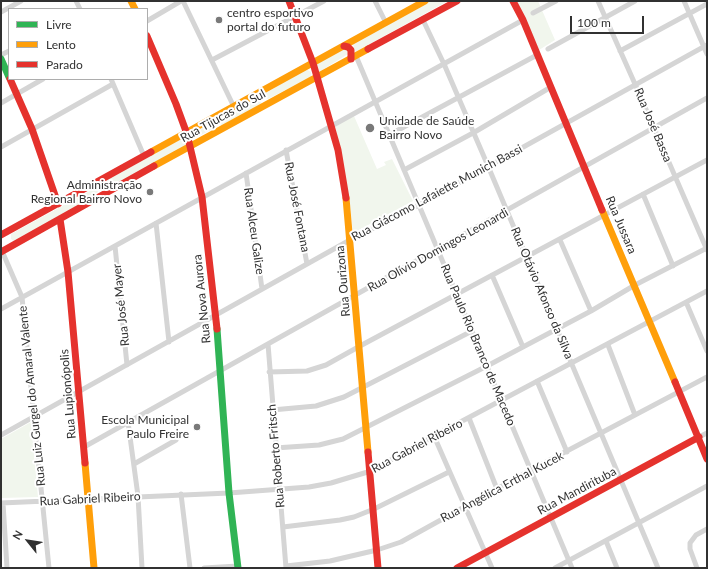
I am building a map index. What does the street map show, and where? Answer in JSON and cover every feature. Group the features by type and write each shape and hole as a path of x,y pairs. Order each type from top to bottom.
{"main road":[{"name":"Rua Ourizona","path":"289,1 313,63 338,150 350,240 371,471 378,568"},
{"name":"Rua Tijucas do Sul","path":"1,235 187,134 425,1"},
{"name":"Rua Tijucas do Sul","path":"2,252 270,102 457,1"},
{"name":"Rua Jussara","path":"513,1 538,55 707,459"},
{"name":"Rua Nova Aurora","path":"148,38 187,134 202,198 216,315 229,493 238,567"},
{"path":"344,46 351,50 353,58"},
{"path":"1,59 8,76"},
{"path":"10,80 32,129 58,204"},
{"path":"264,91 262,95 263,99 270,102"},
{"path":"211,120 217,124 217,132"},
{"path":"93,184 98,185 101,188 102,192 100,197"},
{"name":"Rua Lupionópolis","path":"60,219 68,272 94,568"},
{"path":"8,231 8,241 15,244"},
{"name":"Rua Mandirituba","path":"457,568 698,437"}],"street":[{"path":"8,8 21,1"},
{"path":"148,20 182,1 234,107"},
{"path":"212,60 324,1"},
{"path":"375,1 386,23"},
{"path":"533,13 556,1"},
{"name":"Rua José Bassa","path":"598,1 636,84 707,249"},
{"path":"548,49 635,1"},
{"path":"684,1 706,46 707,54"},
{"path":"620,51 707,4"},
{"name":"Rua Otávio Afonso da Silva","path":"423,20 444,64 488,166 658,568"},
{"path":"1,309 523,20"},
{"name":"Rua Giácomo Lafaiette Munich Bassi","path":"1,435 350,240 419,205 566,122 706,46"},
{"path":"389,135 538,55"},
{"name":"Rua Paulo Rio Branco de Macedo","path":"353,58 375,101 572,568"},
{"path":"1,103 41,80"},
{"path":"1,147 112,82 144,156"},
{"path":"404,170 473,133 551,87"},
{"name":"Rua Olívio Domingos Leonardi","path":"84,447 707,98"},
{"name":"Rua José Fontana","path":"286,150 307,264"},
{"path":"269,372 307,371 326,365 707,160"},
{"name":"Rua Alceu Galize","path":"246,173 262,289"},
{"path":"643,194 673,266"},
{"path":"156,223 169,342"},
{"path":"560,240 591,311"},
{"name":"Rua José Mayer","path":"115,246 127,365"},
{"path":"275,448 319,445 343,440 487,366 707,249"},
{"name":"Rua Luiz Gurgel do Amaral Valente","path":"2,252 22,297 49,568"},
{"path":"492,275 523,347"},
{"name":"Rua Gabriel Ribeiro","path":"2,503 229,493 309,487 332,483 371,471 707,291"},
{"path":"686,302 707,351"},
{"path":"272,410 316,406 344,397 472,331"},
{"name":"Rua Roberto Fritsch","path":"268,344 275,448 286,567"},
{"path":"608,345 635,415"},
{"name":"Rua Angélica Erthal Kucek","path":"286,567 330,561 377,550 401,542 531,470 707,377"},
{"path":"537,381 567,452"},
{"path":"469,418 497,489"},
{"path":"128,422 138,496 142,568"},
{"name":"Rua Mandirituba","path":"698,437 707,433"},
{"path":"434,436 492,568"},
{"path":"134,464 176,440"},
{"path":"283,528 354,517 374,509 449,472"},
{"path":"555,568 707,486"},
{"path":"181,494 190,568"},
{"path":"2,503 7,568"},
{"path":"697,568 690,549 690,542 696,535 707,529"},
{"path":"606,541 617,568"},
{"path":"204,568 238,567"}],"shaded area":[{"path":"430,1 448,1 355,52 353,44"},
{"path":"517,1 538,1 555,40 539,50"},
{"path":"345,48 347,49 348,54 319,72 317,64"},
{"path":"306,69 311,72 311,77 268,99 266,98 266,93"},
{"path":"258,96 262,104 221,126 219,118"},
{"path":"354,116 377,169 386,165 384,162 392,159 413,201 353,233 350,205 334,127"},
{"path":"212,122 215,125 213,129 191,139 189,135"},
{"path":"183,138 186,146 105,190 101,183"},
{"path":"95,188 98,192 68,211 14,241 11,239 11,234"},
{"path":"31,422 38,497 1,498 1,439"}],"traffic: fast":[{"path":"1,59 8,75"},
{"path":"217,329 229,493 238,568"}],"traffic: slow":[{"path":"131,1 134,8"},
{"path":"151,152 425,1"},
{"path":"154,166 368,49"},
{"path":"346,198 368,452"},
{"path":"602,210 675,382"},
{"path":"85,463 94,568"}],"traffic: jam":[{"path":"289,1 313,63 338,150 346,198"},
{"path":"368,49 457,1"},
{"path":"513,1 523,20 602,210"},
{"path":"148,38 187,134 202,197 217,329"},
{"path":"344,46 351,50 351,59"},
{"path":"10,80 32,129 58,204"},
{"path":"1,235 151,152"},
{"path":"1,252 154,166"},
{"path":"60,219 68,272 85,463"},
{"path":"675,382 707,459"},
{"path":"457,568 699,437"},
{"path":"368,452 378,568"}],"place":[{"name":"centro esportivo portal do futuro","path":"219,20"},
{"name":"Unidade de Saúde Bairro Novo","path":"370,128"},
{"name":"Administração Regional Bairro Novo","path":"150,192"},
{"name":"Escola Municipal Paulo Freire","path":"197,427"}]}
